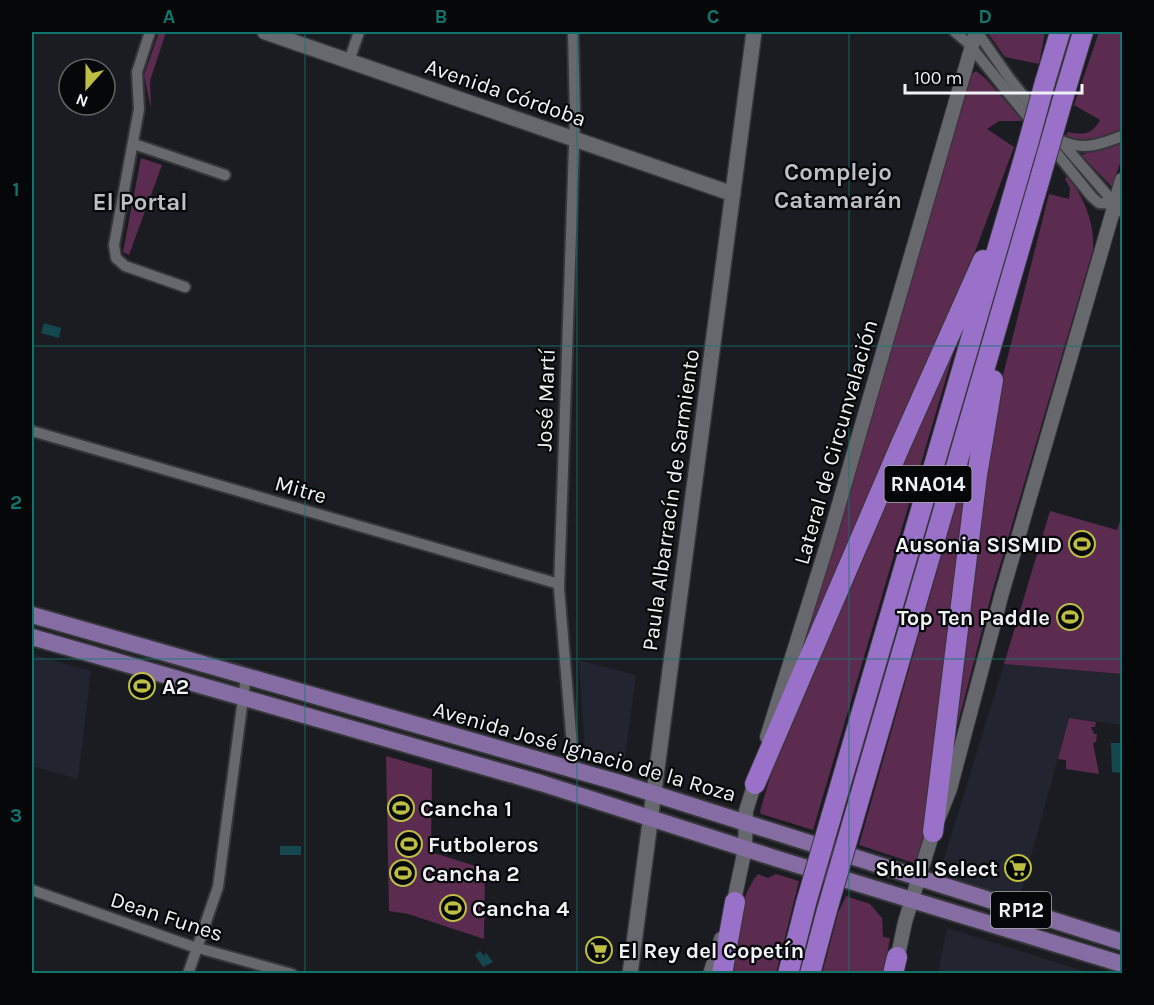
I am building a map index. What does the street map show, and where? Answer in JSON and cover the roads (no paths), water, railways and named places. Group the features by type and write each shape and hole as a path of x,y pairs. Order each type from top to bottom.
{"highway":[{"name":"RNA014","path":"788,974 806,903 1060,33"},
{"name":"RNA014","path":"810,974 826,910 1082,34"},
{"path":"755,784 1013,191"},
{"path":"933,832 983,432 1033,203"},
{"path":"722,974 735,902"}],"main road":[{"name":"Avenida Córdoba","path":"265,32 733,194"},
{"name":"Paula Albarracín de Sarmiento","path":"630,974 754,32"},
{"name":"Avenida José Ignacio de la Roza","path":"32,615 574,770 1122,942"},
{"name":"Avenida José Ignacio de la Roza","path":"32,637 541,783 745,849 1122,964"}],"street":[{"path":"150,32 137,72 139,109 114,244 116,258 125,266 185,287"},
{"path":"349,61 359,32"},
{"name":"José Martí","path":"573,32 574,139 559,584 574,770"},
{"path":"955,32 971,47 1092,198 1099,203 1119,208"},
{"path":"976,32 1010,79 1119,208"},
{"name":"Lateral de Circunvalación","path":"710,974 735,902 745,849 746,811 775,708 823,556 976,32"},
{"path":"1059,138 1070,144 1083,146 1122,136"},
{"path":"134,144 225,175"},
{"path":"895,968 912,900 933,832 950,789 1005,582 1119,208 1122,180"},
{"name":"Mitre","path":"32,431 559,584"},
{"path":"188,974 218,887 246,676"},
{"name":"Dean Funes","path":"32,890 197,948 292,974"}],"water":[{"path":"44,323 61,328 59,338 41,333"},
{"path":"1111,743 1122,743 1122,773 1112,772"},
{"path":"280,846 301,846 301,855 280,855"},
{"path":"480,951 486,959 484,955 486,953 493,962 483,967 475,955"}],"place":[{"name":"Ausonia SISMID","path":"1082,544"},
{"name":"Top Ten Paddle","path":"1070,617"},
{"name":"A2","path":"142,686"},
{"name":"Cancha 1","path":"401,808"},
{"name":"Futboleros","path":"409,844"},
{"name":"Shell Select","path":"1018,868"},
{"name":"Cancha 2","path":"403,873"},
{"name":"Cancha 4","path":"453,908"},
{"name":"El Rey del Copetín","path":"599,950"}],"district":[{"name":"Complejo Catamarán","path":"838,186"},
{"name":"El Portal","path":"140,202"}]}
